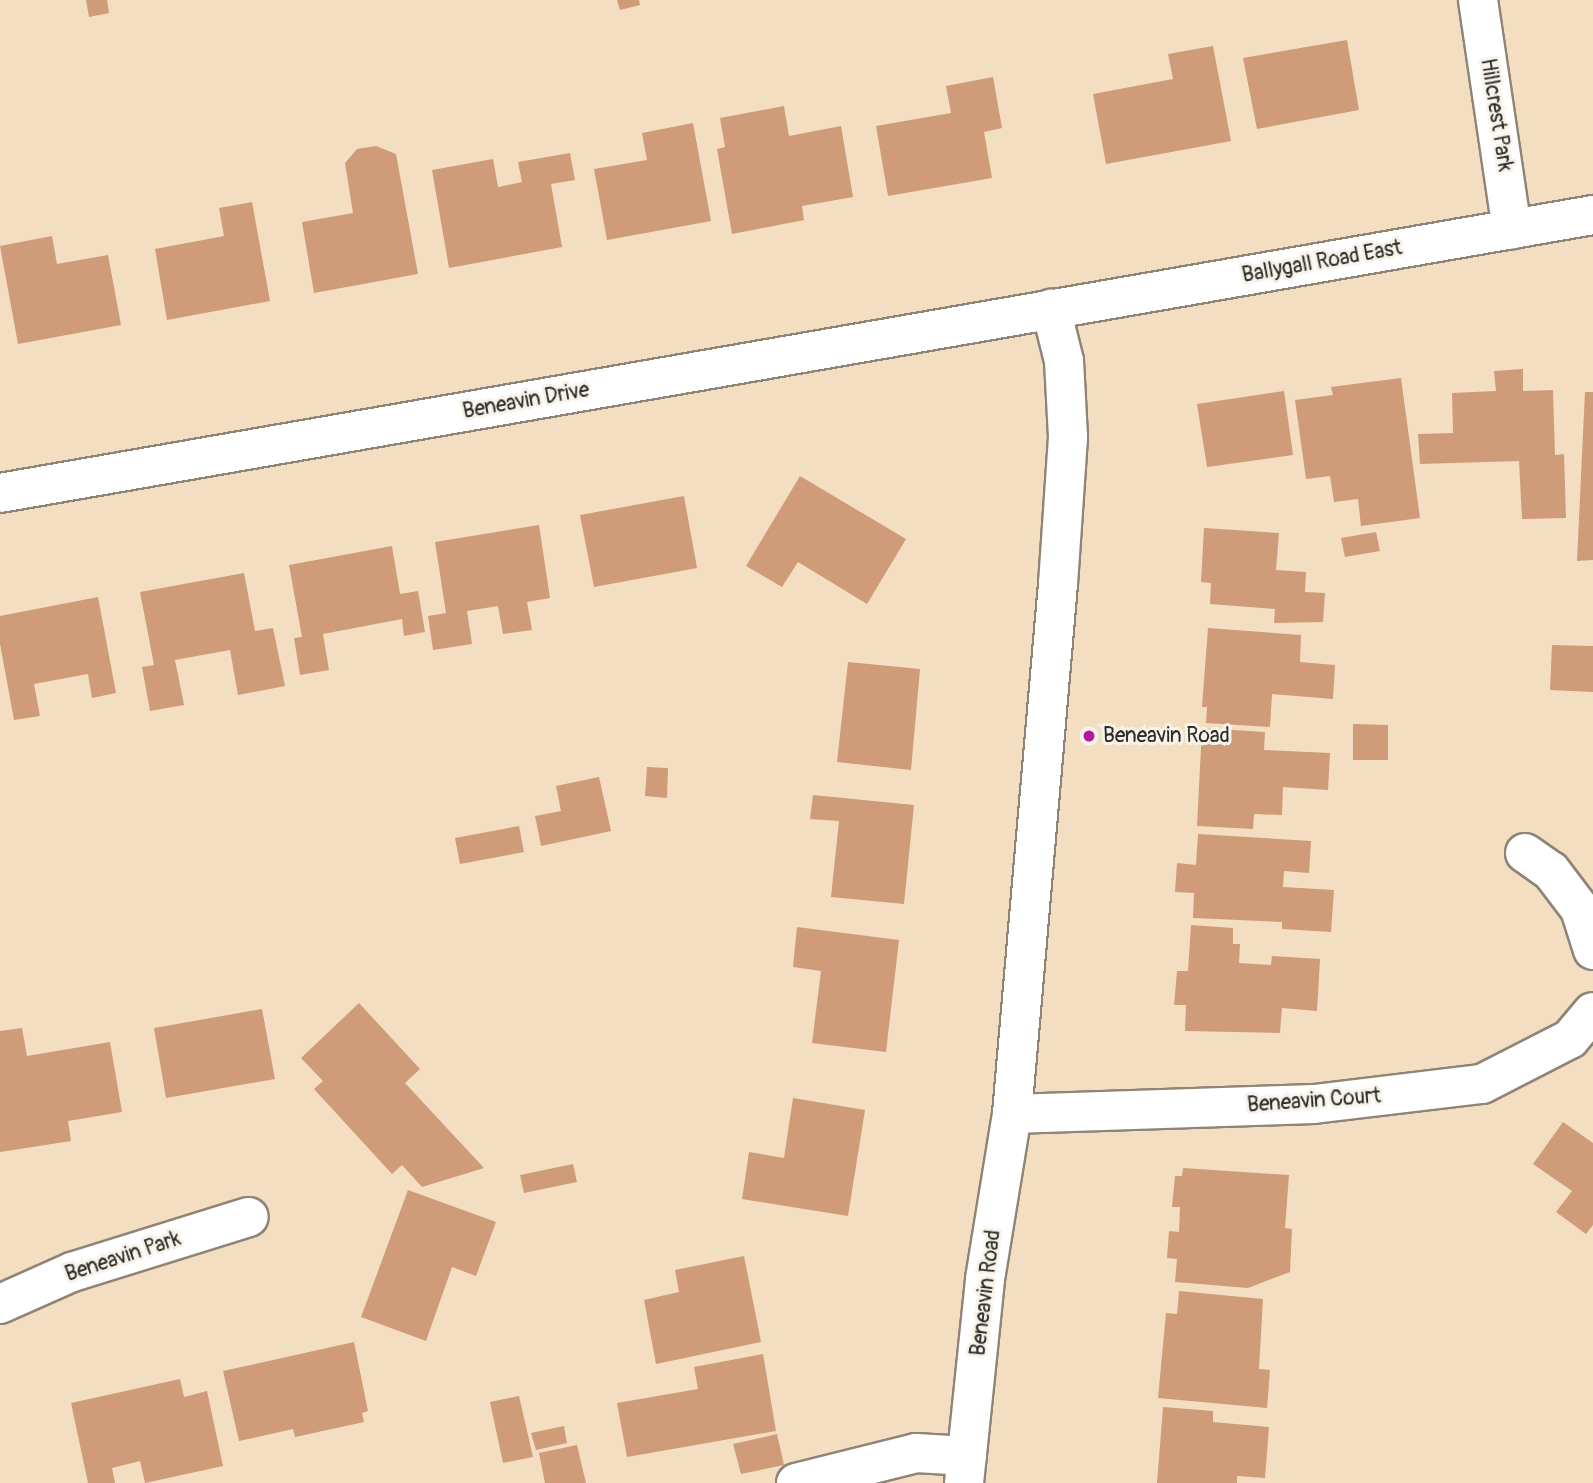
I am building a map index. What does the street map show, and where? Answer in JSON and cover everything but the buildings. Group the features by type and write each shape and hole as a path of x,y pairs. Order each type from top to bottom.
{"street":[{"name":"Hillcrest Park","path":"1478,0 1512,230"},
{"name":"Ballygall Road East","path":"1051,309 1593,215"},
{"name":"Beneavin Drive","path":"0,493 1051,309"},
{"name":"Beneavin Road","path":"965,1469 985,1279 1012,1114 1068,437 1064,361 1051,309"},
{"path":"1525,853 1551,872 1580,909 1593,950"},
{"name":"Beneavin Court","path":"1012,1114 1314,1104 1482,1084 1570,1039 1593,1012"},
{"name":"Beneavin Park","path":"0,1304 72,1272 249,1217"},
{"path":"796,1483 916,1453 965,1469"}],"place":[{"name":"Beneavin Road","path":"1089,736"}]}
